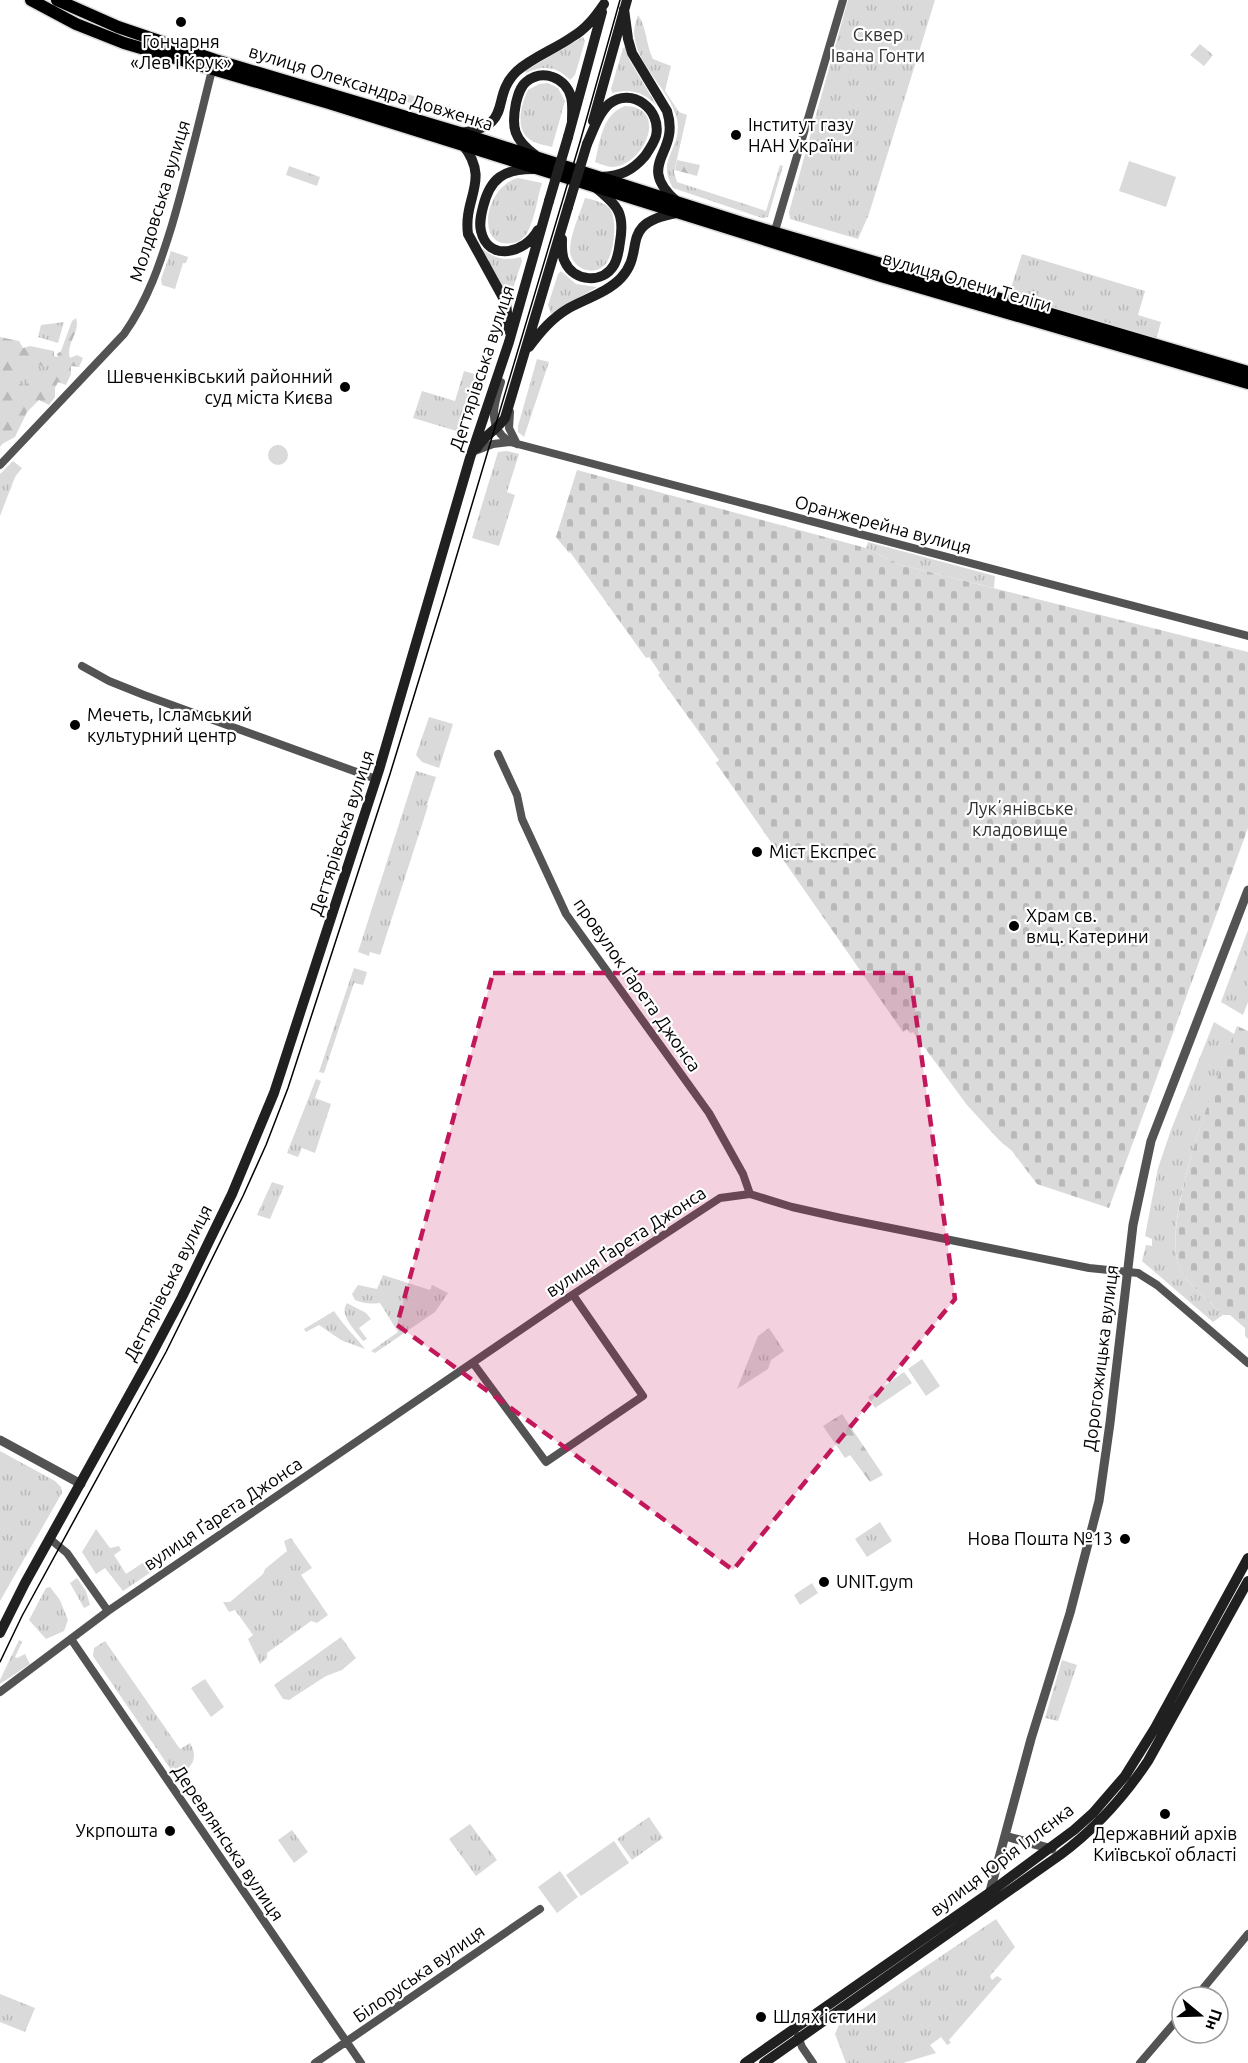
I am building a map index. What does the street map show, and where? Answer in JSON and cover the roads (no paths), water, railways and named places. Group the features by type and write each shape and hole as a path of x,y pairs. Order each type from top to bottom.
{"main road":[{"name":"вулиця Олександра Довженка","path":"31,0 102,35 464,145 540,164 677,208"},
{"name":"вулиця Олександра Довженка","path":"57,0 118,27 215,60 460,133 540,164"},
{"path":"460,133 474,131 490,124 498,114 508,83 515,73 573,37 589,23 605,2"},
{"name":"Дегтярівська вулиця","path":"0,1633 182,1297 249,1154 291,1043 376,779 509,342 605,2"},
{"path":"525,352 551,320 615,284 628,267 635,239 642,228 677,208 658,176 660,158 670,138 670,120 632,53 628,39 625,5"},
{"name":"Дегтярівська вулиця","path":"473,455 485,437 505,418 625,5"},
{"path":"543,220 530,242 514,251 495,248 487,242 481,231 481,218 487,194 495,180 513,171 540,164 518,139 513,125 519,93 526,81 545,75 561,81 571,98 572,121"},
{"path":"563,224 562,254 570,269 579,276 590,279 608,272 613,267 618,254 622,220 618,208 597,182 623,174 636,166 654,142 657,125 652,111 641,101 629,98 618,100 604,109 586,144"},
{"name":"вулиця Олександра Довженка","path":"464,145 472,157 476,172 467,223 468,234 506,303 509,342"},
{"name":"вулиця Олени Теліги","path":"677,208 775,233 1248,372"},
{"name":"вулиця Олени Теліги","path":"677,208 764,241 1248,383"},
{"name":"вулиця Юрія Іллєнка","path":"764,2063 796,2033 1050,1848 1093,1813 1125,1776 1155,1728 1248,1558"},
{"name":"вулиця Юрія Іллєнка","path":"745,2063 796,2033 987,1907 1091,1830 1133,1783 1163,1735 1248,1581"}],"street":[{"path":"764,241 769,240 775,233 843,0"},
{"name":"Молдовська вулиця","path":"0,465 124,334 139,313 152,286 178,205 212,70"},
{"path":"504,357 504,370 492,417 500,435 513,443"},
{"path":"513,394 509,428 513,443"},
{"path":"473,455 493,444 513,443"},
{"name":"Оранжерейна вулиця","path":"513,443 1248,636"},
{"path":"82,666 109,681 144,695 376,779"},
{"name":"провулок Ґарета Джонса","path":"498,753 517,795 522,819 566,914 709,1113 743,1174 750,1194"},
{"name":"Дорогожицька вулиця","path":"987,1907 1031,1739 1071,1609 1099,1501 1138,1196 1151,1142 1248,890"},
{"name":"вулиця Ґарета Джонса","path":"0,1692 108,1611 472,1363 720,1198 750,1194 841,1218 1040,1259 1089,1268 1128,1271 1147,1278 1248,1363"},
{"path":"472,1363 546,1462 643,1396 573,1295"},
{"path":"0,1440 81,1484"},
{"path":"50,1539 67,1553 108,1611"},
{"name":"Деревлянська вулиця","path":"71,1639 361,2063"},
{"path":"1005,1836 1050,1848 1060,1855"},
{"name":"Білоруська вулиця","path":"315,2063 540,1909"},
{"path":"1206,1985 1248,1934"},
{"path":"1140,2063 1170,2028"},
{"path":"796,2033 813,2063"}],"tram line":[{"path":"0,1662 22,1616 166,1352 243,1196 288,1088 390,774 445,595 620,0"}],"place":[{"name":"Гончарня «Лев і Крук»","path":"181,22"},
{"name":"Інститут газу НАН України","path":"736,135"},
{"name":"Шевченківський районний суд міста Києва","path":"345,387"},
{"name":"Мечеть, Ісламський культурний центр","path":"75,725"},
{"name":"Міст Експрес","path":"757,852"},
{"name":"Храм св. вмц. Катерини","path":"1014,926"},
{"name":"Нова Пошта №13","path":"1125,1539"},
{"name":"UNIT.gym","path":"824,1582"},
{"name":"Державний архів Київської області","path":"1165,1814"},
{"name":"Укрпошта","path":"170,1831"},
{"name":"Шлях істини","path":"761,2017"}],"park label":[{"name":"Сквер Івана Гонти","path":"878,45"},
{"name":"Лукʼянівське кладовище","path":"1020,819"}]}
